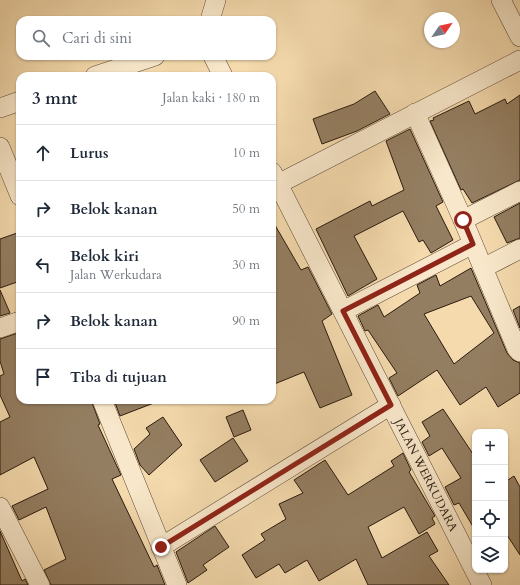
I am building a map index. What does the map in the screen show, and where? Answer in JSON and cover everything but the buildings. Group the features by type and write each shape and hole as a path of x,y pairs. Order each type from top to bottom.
{"street":[{"path":"211,16 216,0"},
{"path":"501,0 520,37"},
{"path":"107,72 143,60"},
{"path":"215,60 222,72"},
{"path":"277,188 415,113 520,60"},
{"path":"0,108 16,102"},
{"path":"415,113 463,220 517,350 520,352"},
{"path":"0,147 16,186"},
{"name":"JALAN WERKUDARA","path":"277,188 343,311 482,585"},
{"path":"463,220 520,191"},
{"path":"343,311 473,244"},
{"path":"483,268 520,249"},
{"path":"0,328 16,322"},
{"path":"104,404 177,585"},
{"path":"161,547 391,405"},
{"path":"0,507 40,585"}],"route":[{"path":"161,547 391,405 343,311 473,244 463,220"}]}
